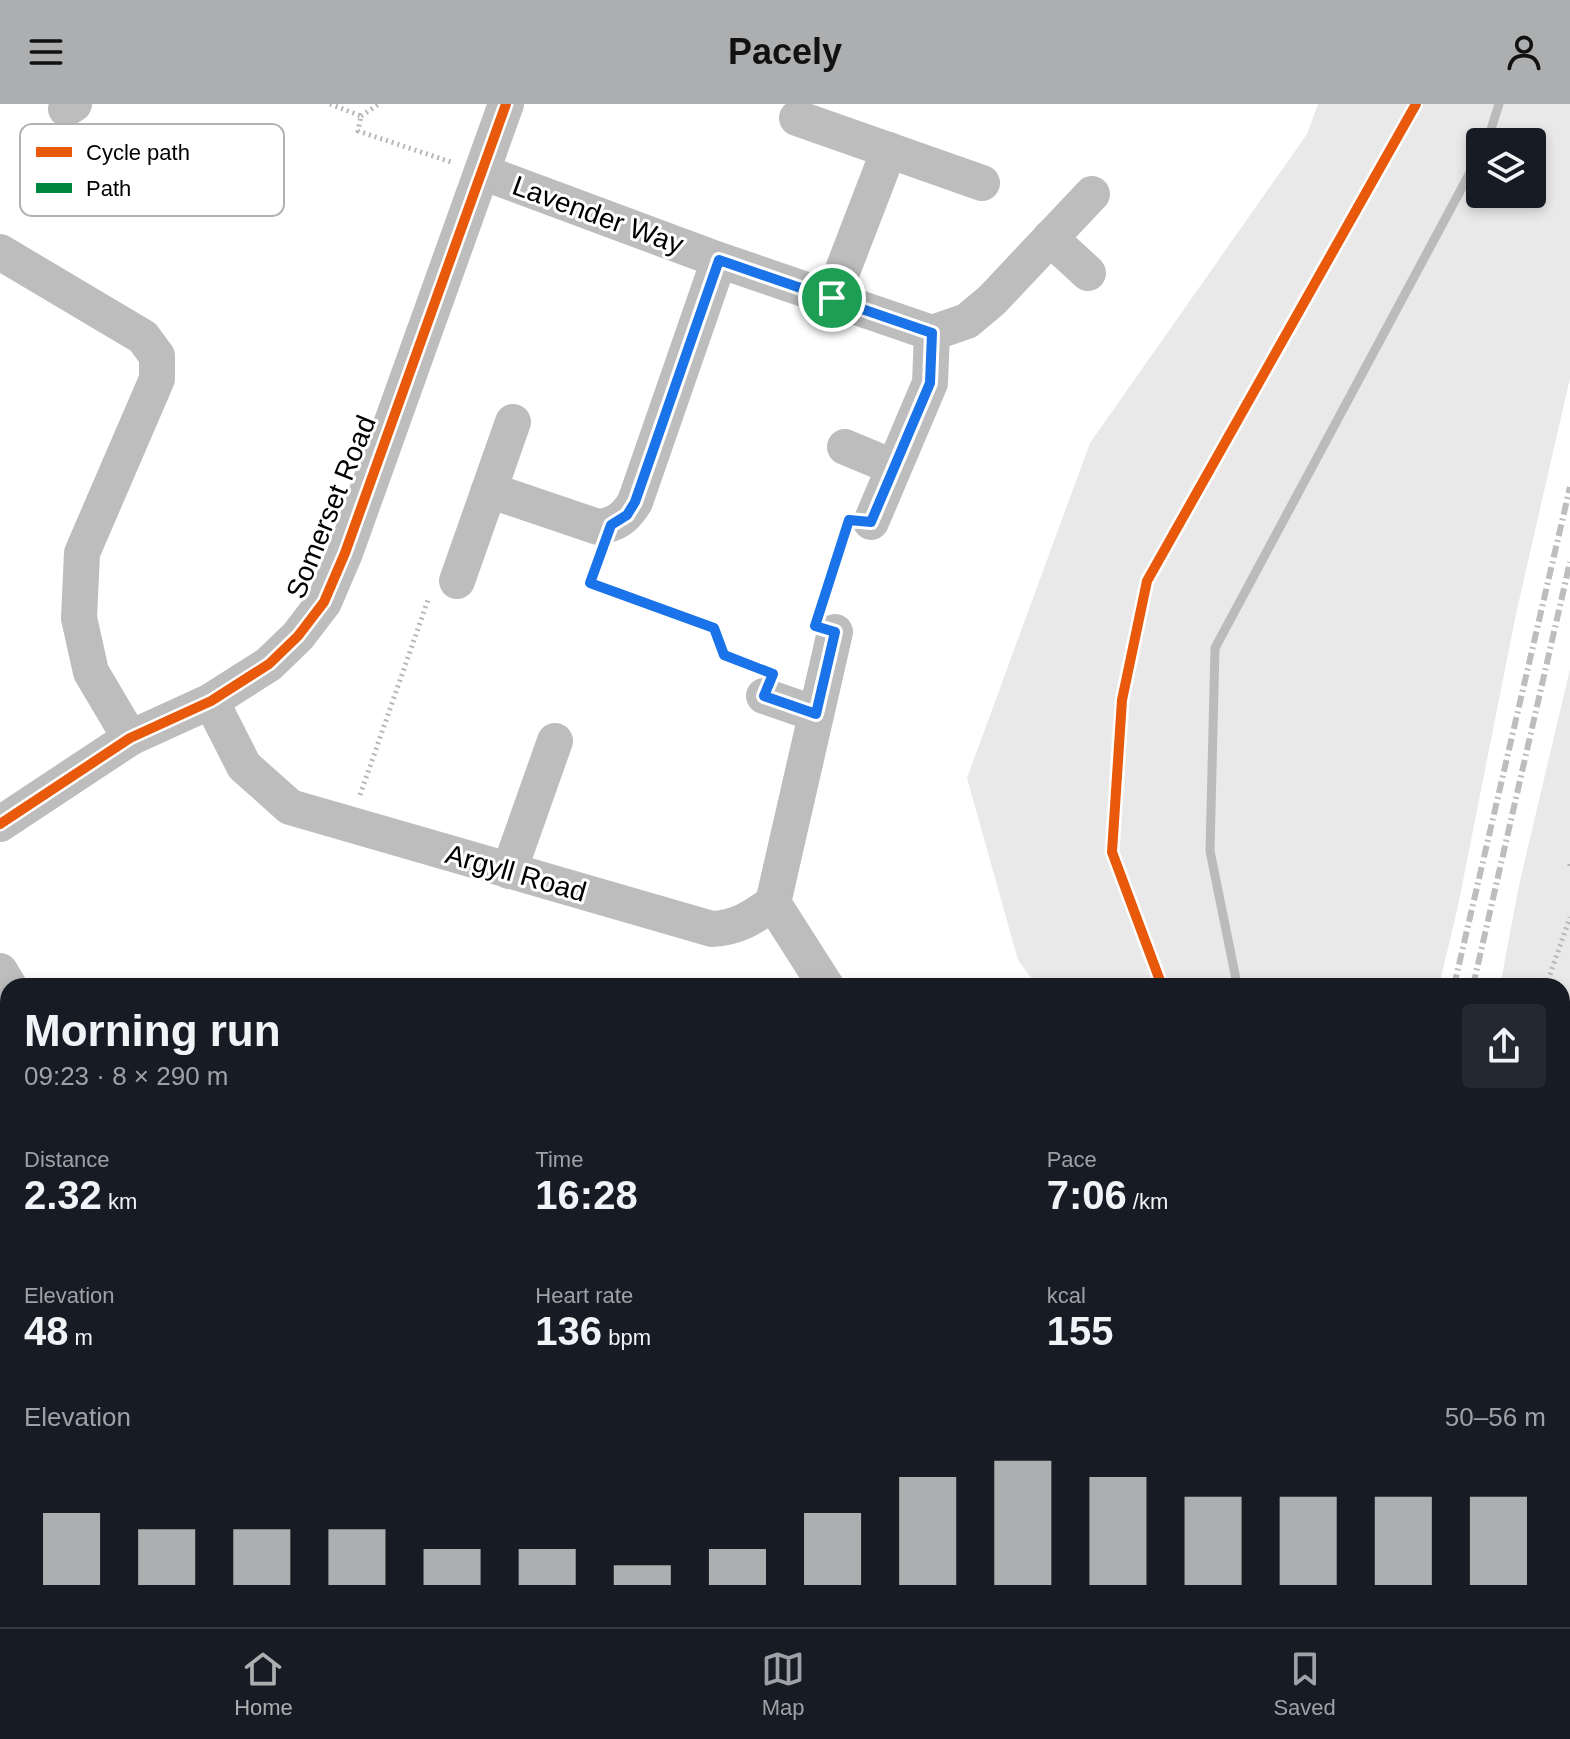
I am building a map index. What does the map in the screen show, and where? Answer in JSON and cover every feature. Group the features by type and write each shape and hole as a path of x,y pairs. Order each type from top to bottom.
{"street":[{"name":"Somerset Road","path":"0,824 130,738 211,701 269,664 298,636 324,602 345,553 506,104"},
{"path":"797,118 982,183"},
{"path":"832,298 889,150"},
{"name":"Lavender Way","path":"482,172 719,260 932,333"},
{"path":"871,522 930,383 932,333 967,321 992,300 1092,194"},
{"path":"1050,238 1088,273"},
{"path":"0,252 143,337 157,356 157,379 82,553 79,618 91,672 130,738"},
{"path":"489,490 586,525 611,525 627,515 635,502 719,260"},
{"path":"457,581 513,422"},
{"path":"845,447 893,467"},
{"path":"821,978 773,903 835,632"},
{"path":"764,696 816,714"},
{"name":"Argyll Road","path":"211,701 244,766 290,807 712,929 731,929 773,903"},
{"path":"509,871 555,741"}],"path":[{"path":"330,104 361,116"},
{"path":"379,104 361,116 358,131 482,172"},
{"path":"835,632 815,626 849,520 871,522"},
{"path":"611,525 590,583 714,628 724,655 773,674 764,696"},
{"path":"349,825 436,575 457,581"},
{"path":"1549,978 1570,917"}],"shaded area":[{"path":"1318,104 1570,104 1570,378 1516,614 1441,978 1031,978 1018,960 967,778 1090,443 1307,134"},
{"path":"1570,669 1570,978 1502,978 1519,885"}],"waterway":[{"path":"1491,128 1499,104"},
{"path":"1236,978 1210,851 1215,648 1466,180"}],"railway":[{"path":"1456,978 1570,487"},
{"path":"1475,978 1570,562"}],"cycle path":[{"path":"0,824 130,738 211,701 269,664 298,636 324,602 345,553 506,104"},
{"path":"1159,978 1112,852 1122,700 1147,581 1416,104"}],"route":[{"path":"719,260 832,298 932,333 930,383 871,522 849,520 815,626 835,632 816,714 764,696 773,674 724,655 714,628 590,583 611,525 627,515 635,502 719,260"}]}
